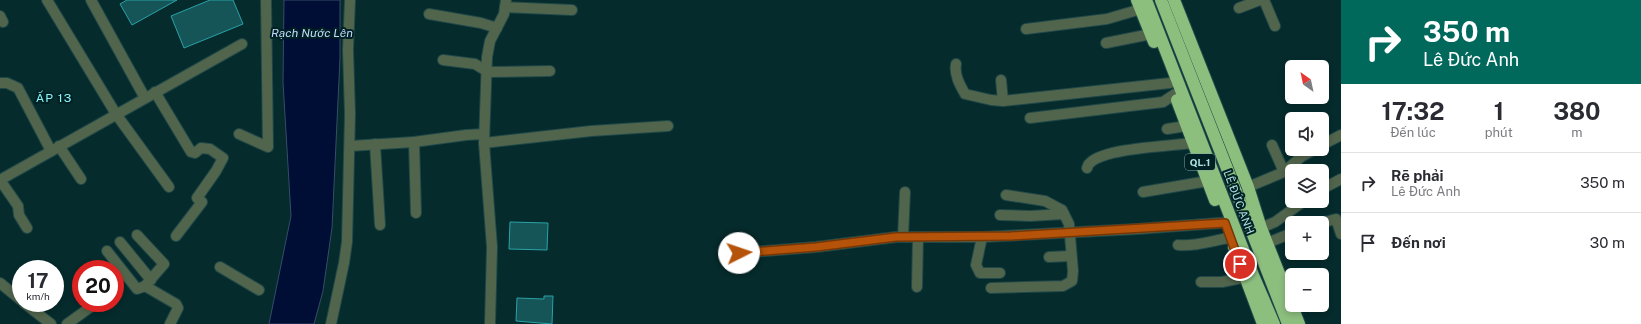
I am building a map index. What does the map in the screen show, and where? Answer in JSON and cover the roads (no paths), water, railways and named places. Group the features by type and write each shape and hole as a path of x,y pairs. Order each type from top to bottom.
{"highway":[{"name":"LÊ ĐỨC ANH","path":"1161,0 1288,324"},
{"name":"LÊ ĐỨC ANH","path":"1174,0 1248,187 1260,228 1299,324"},
{"name":"LÊ ĐỨC ANH","path":"1141,3 1151,34 1186,126 1229,223 1249,276 1264,324"},
{"name":"LÊ ĐỨC ANH","path":"1141,3 1209,177"},
{"name":"LÊ ĐỨC ANH","path":"1234,237 1245,253 1249,276 1274,324"}],"street":[{"path":"47,0 116,114 169,186"},
{"path":"91,0 145,98"},
{"path":"239,134 268,147 266,0"},
{"path":"331,324 347,242 350,146 348,50 350,0"},
{"path":"1239,8 1260,0"},
{"path":"1264,0 1275,26"},
{"path":"1026,29 1107,19 1141,3"},
{"path":"490,324 492,247 484,139 490,41 504,14 505,4 572,10"},
{"path":"429,14 481,23 496,28"},
{"path":"1106,43 1151,34"},
{"path":"27,228 19,215 18,206 0,180 242,44"},
{"path":"443,60 475,64 488,72 550,71"},
{"path":"956,64 955,68 965,94 991,100 1003,101 1172,88"},
{"path":"1001,80 1003,101"},
{"path":"0,83 7,83 18,88 55,149 81,179"},
{"path":"1030,118 1163,102 1172,88"},
{"path":"155,92 191,152 195,153 201,148 210,149 223,158 197,198 202,202 176,236"},
{"path":"350,146 414,142 466,135 484,139 668,126"},
{"path":"1167,129 1186,126"},
{"path":"1329,141 1341,135"},
{"path":"414,142 416,214"},
{"path":"1087,168 1090,162 1103,156 1121,152 1193,143"},
{"path":"375,144 380,225"},
{"path":"1272,145 1284,172"},
{"path":"1248,187 1284,172 1303,156"},
{"path":"1143,192 1209,177"},
{"path":"1329,185 1341,179"},
{"path":"903,237 905,192"},
{"path":"992,288 1046,287 1068,284 1072,281 1073,271 1070,256 1069,224 1062,210 1045,201 1006,195"},
{"path":"1260,228 1275,222 1294,208"},
{"path":"1000,215 1030,216 1064,214"},
{"path":"1329,221 1336,219 1341,234"},
{"path":"739,253 816,247 903,237 982,237 1229,223"},
{"path":"107,250 137,289 148,283 164,264 137,235"},
{"path":"1267,243 1285,236"},
{"path":"917,286 918,237"},
{"path":"982,237 976,265 980,273 1000,273"},
{"path":"1178,245 1192,246 1234,237"},
{"path":"120,242 148,283 176,304 178,311 170,324"},
{"path":"1049,257 1070,256"},
{"path":"220,267 259,290"},
{"path":"1201,282 1222,282 1249,276"},
{"path":"0,284 12,293"},
{"path":"35,312 48,323"},
{"path":"68,324 84,312"}],"water":[{"name":"Rạch Nước Lên","path":"284,0 340,0 340,58 332,228 323,291 314,324 269,324 291,216 283,82"}],"district":[{"name":"ẤP 13","path":"54,98"}]}
